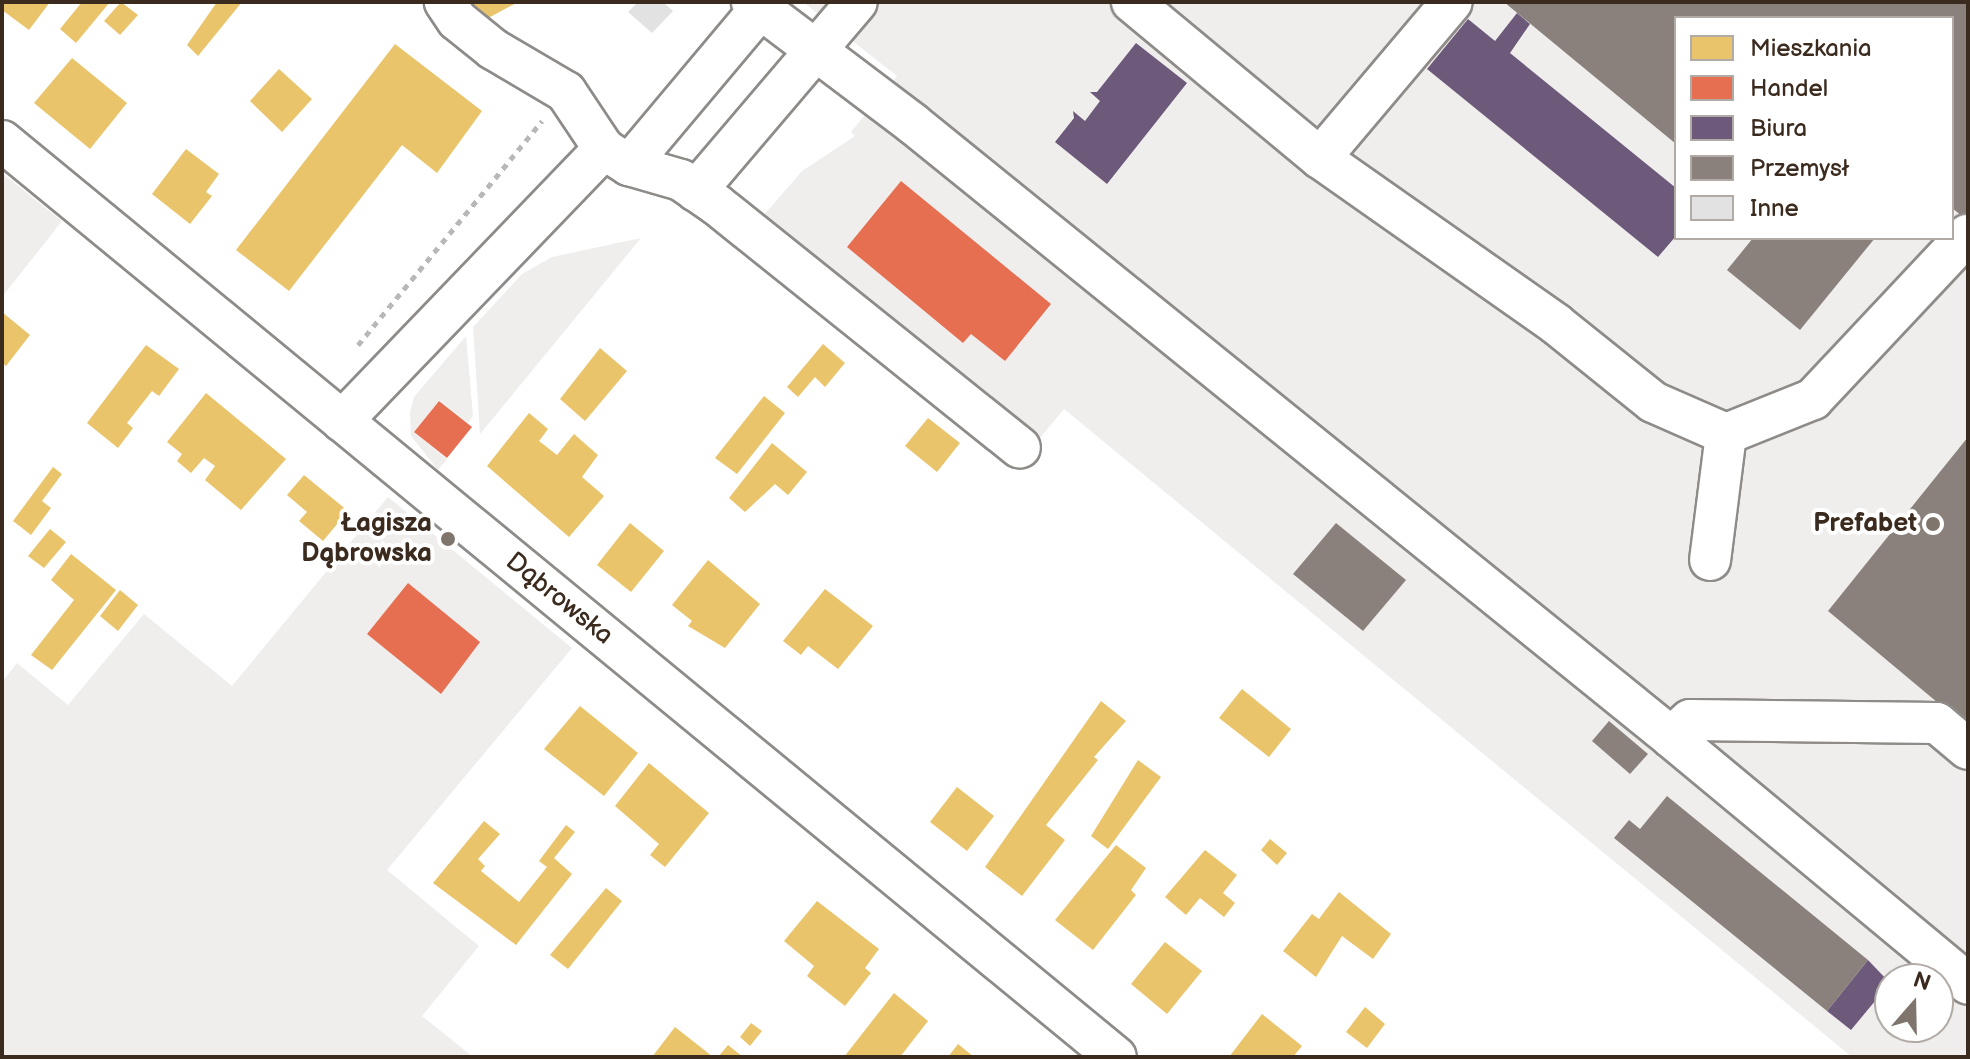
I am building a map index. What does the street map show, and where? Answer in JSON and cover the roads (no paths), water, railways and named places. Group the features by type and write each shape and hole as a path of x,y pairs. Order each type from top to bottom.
{"street":[{"path":"445,2 457,20 493,49 566,92 616,157 681,180 1020,448"},
{"path":"696,191 857,2"},
{"path":"1132,2 1320,158 1556,324 1653,402 1726,434 1813,399 1967,235"},
{"path":"1320,158 1452,2"},
{"path":"342,421 616,157 760,5 1671,737 1968,984"},
{"name":"Dąbrowska","path":"4,147 1116,1057"},
{"path":"1710,560 1726,434"},
{"path":"1671,737 1690,720 1937,723 1968,749"}],"place":[{"name":"Prefabet","path":"1933,524"},
{"name":"Łagisza Dąbrowska","path":"448,539"}]}
